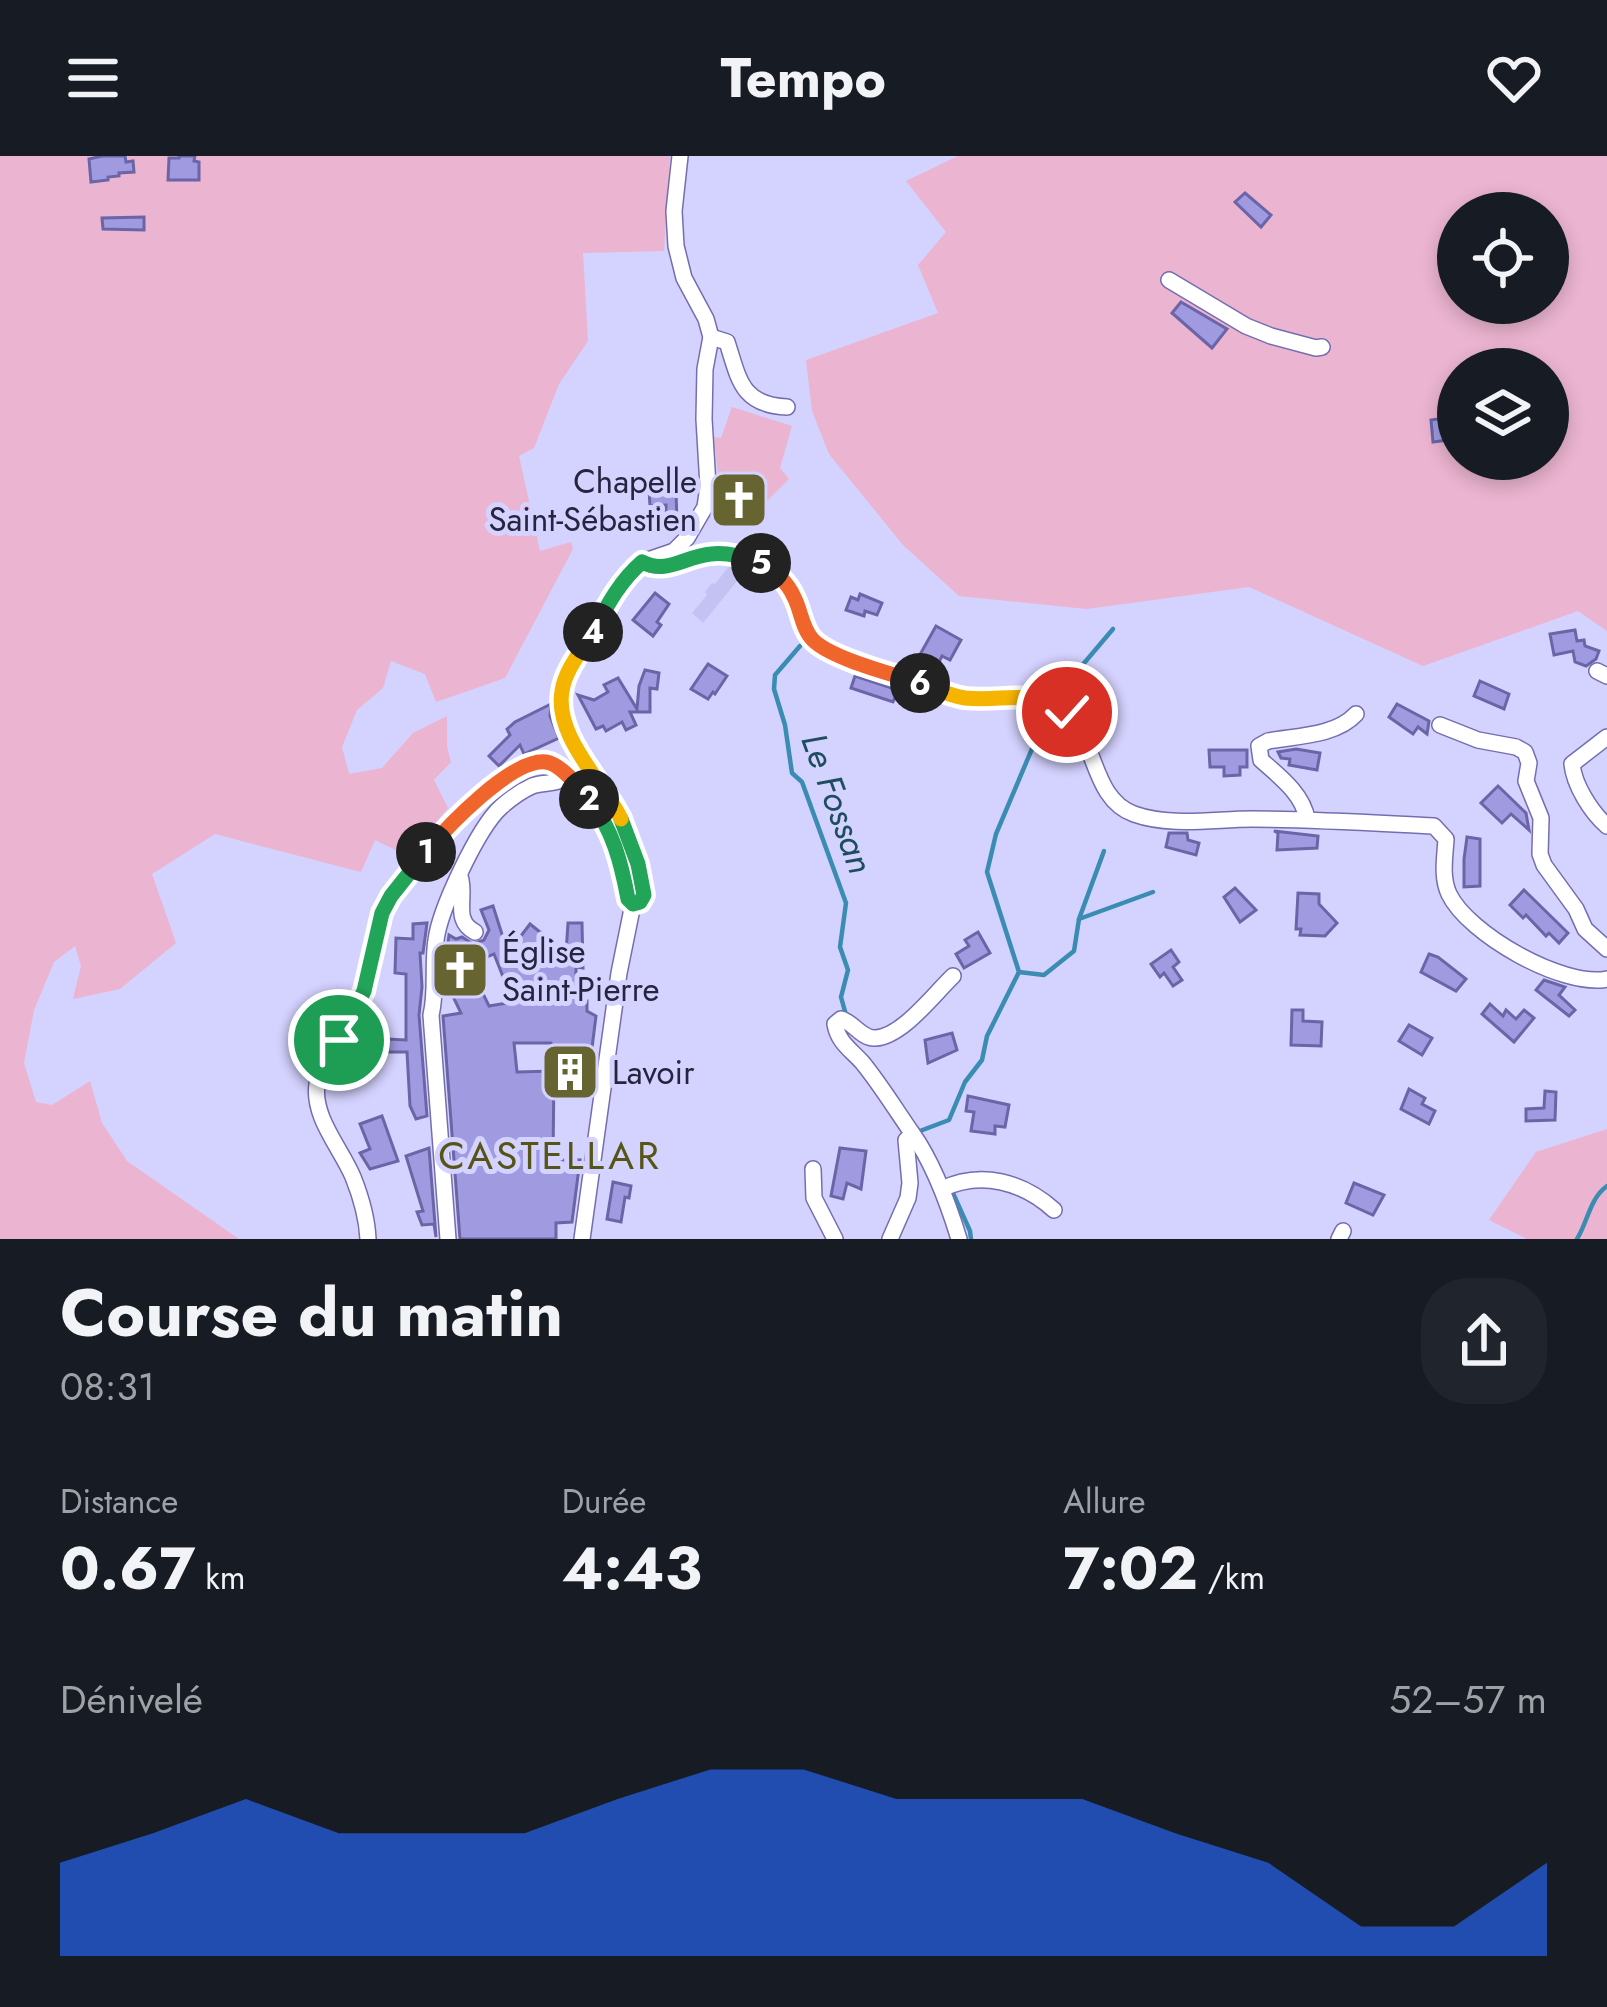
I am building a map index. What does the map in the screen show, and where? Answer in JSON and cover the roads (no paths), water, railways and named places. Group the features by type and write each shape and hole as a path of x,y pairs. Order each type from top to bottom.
{"street":[{"path":"633,904 644,895 629,837 576,748 564,721 561,694 566,676 625,578 642,562 674,551 705,507 705,369 711,337 684,278 676,246 680,156"},
{"path":"1169,280 1259,331 1322,346"},
{"path":"711,337 727,342 747,394 787,407"},
{"path":"642,562 655,569 710,554 747,558 780,576 813,640 835,653 959,697 1034,697 1052,702 1079,725 1105,789 1118,806 1134,814 1158,820 1434,826 1446,839 1447,890 1474,922 1525,959 1552,971 1586,980 1607,979"},
{"path":"1307,820 1306,809 1287,783 1261,760 1259,746 1333,730 1356,714"},
{"path":"1440,724 1525,752 1529,763 1526,781 1541,818 1544,866 1585,929 1607,950"},
{"path":"1607,737 1572,764 1592,810 1607,826"},
{"path":"368,1239 367,1218 352,1174 316,1096 321,1069 364,991 382,913 391,896 463,813 502,780 543,761 554,764 584,792 608,827 633,904"},
{"path":"448,1239 431,1015 436,936 451,891 498,810 531,787 556,784 567,776"},
{"path":"460,876 464,886 461,917 465,927 475,932"},
{"path":"582,1239 633,904"},
{"path":"953,976 903,1027 876,1039 845,1020 835,1024 842,1043 912,1133 942,1189 958,1239"},
{"path":"890,1239 908,1198 906,1140 912,1133"},
{"path":"814,1169 814,1198 835,1239"},
{"path":"942,1189 971,1181 1002,1180 1035,1194 1054,1210"}],"waterway":[{"path":"1074,675 1113,629"},
{"name":"Le Fossan","path":"800,646 775,675 774,689 792,773 802,782 846,903 840,947 848,970 841,997 846,1015"},
{"path":"920,1131 949,1120 965,1082 982,1060 987,1036 1019,972 987,872 996,834 1045,718"},
{"path":"1019,972 1044,975 1074,951 1079,919 1104,851"},
{"path":"1079,919 1153,892"},
{"path":"1577,1239 1593,1203 1607,1186"},
{"name":"Le Fossan","path":"952,1191 971,1239"}],"place":[{"name":"Chapelle Saint-Sébastien","path":"739,500"},
{"name":"Église Saint-Pierre","path":"460,970"},
{"name":"Lavoir","path":"570,1072"}],"district":[{"name":"CASTELLAR","path":"550,1155"}]}
